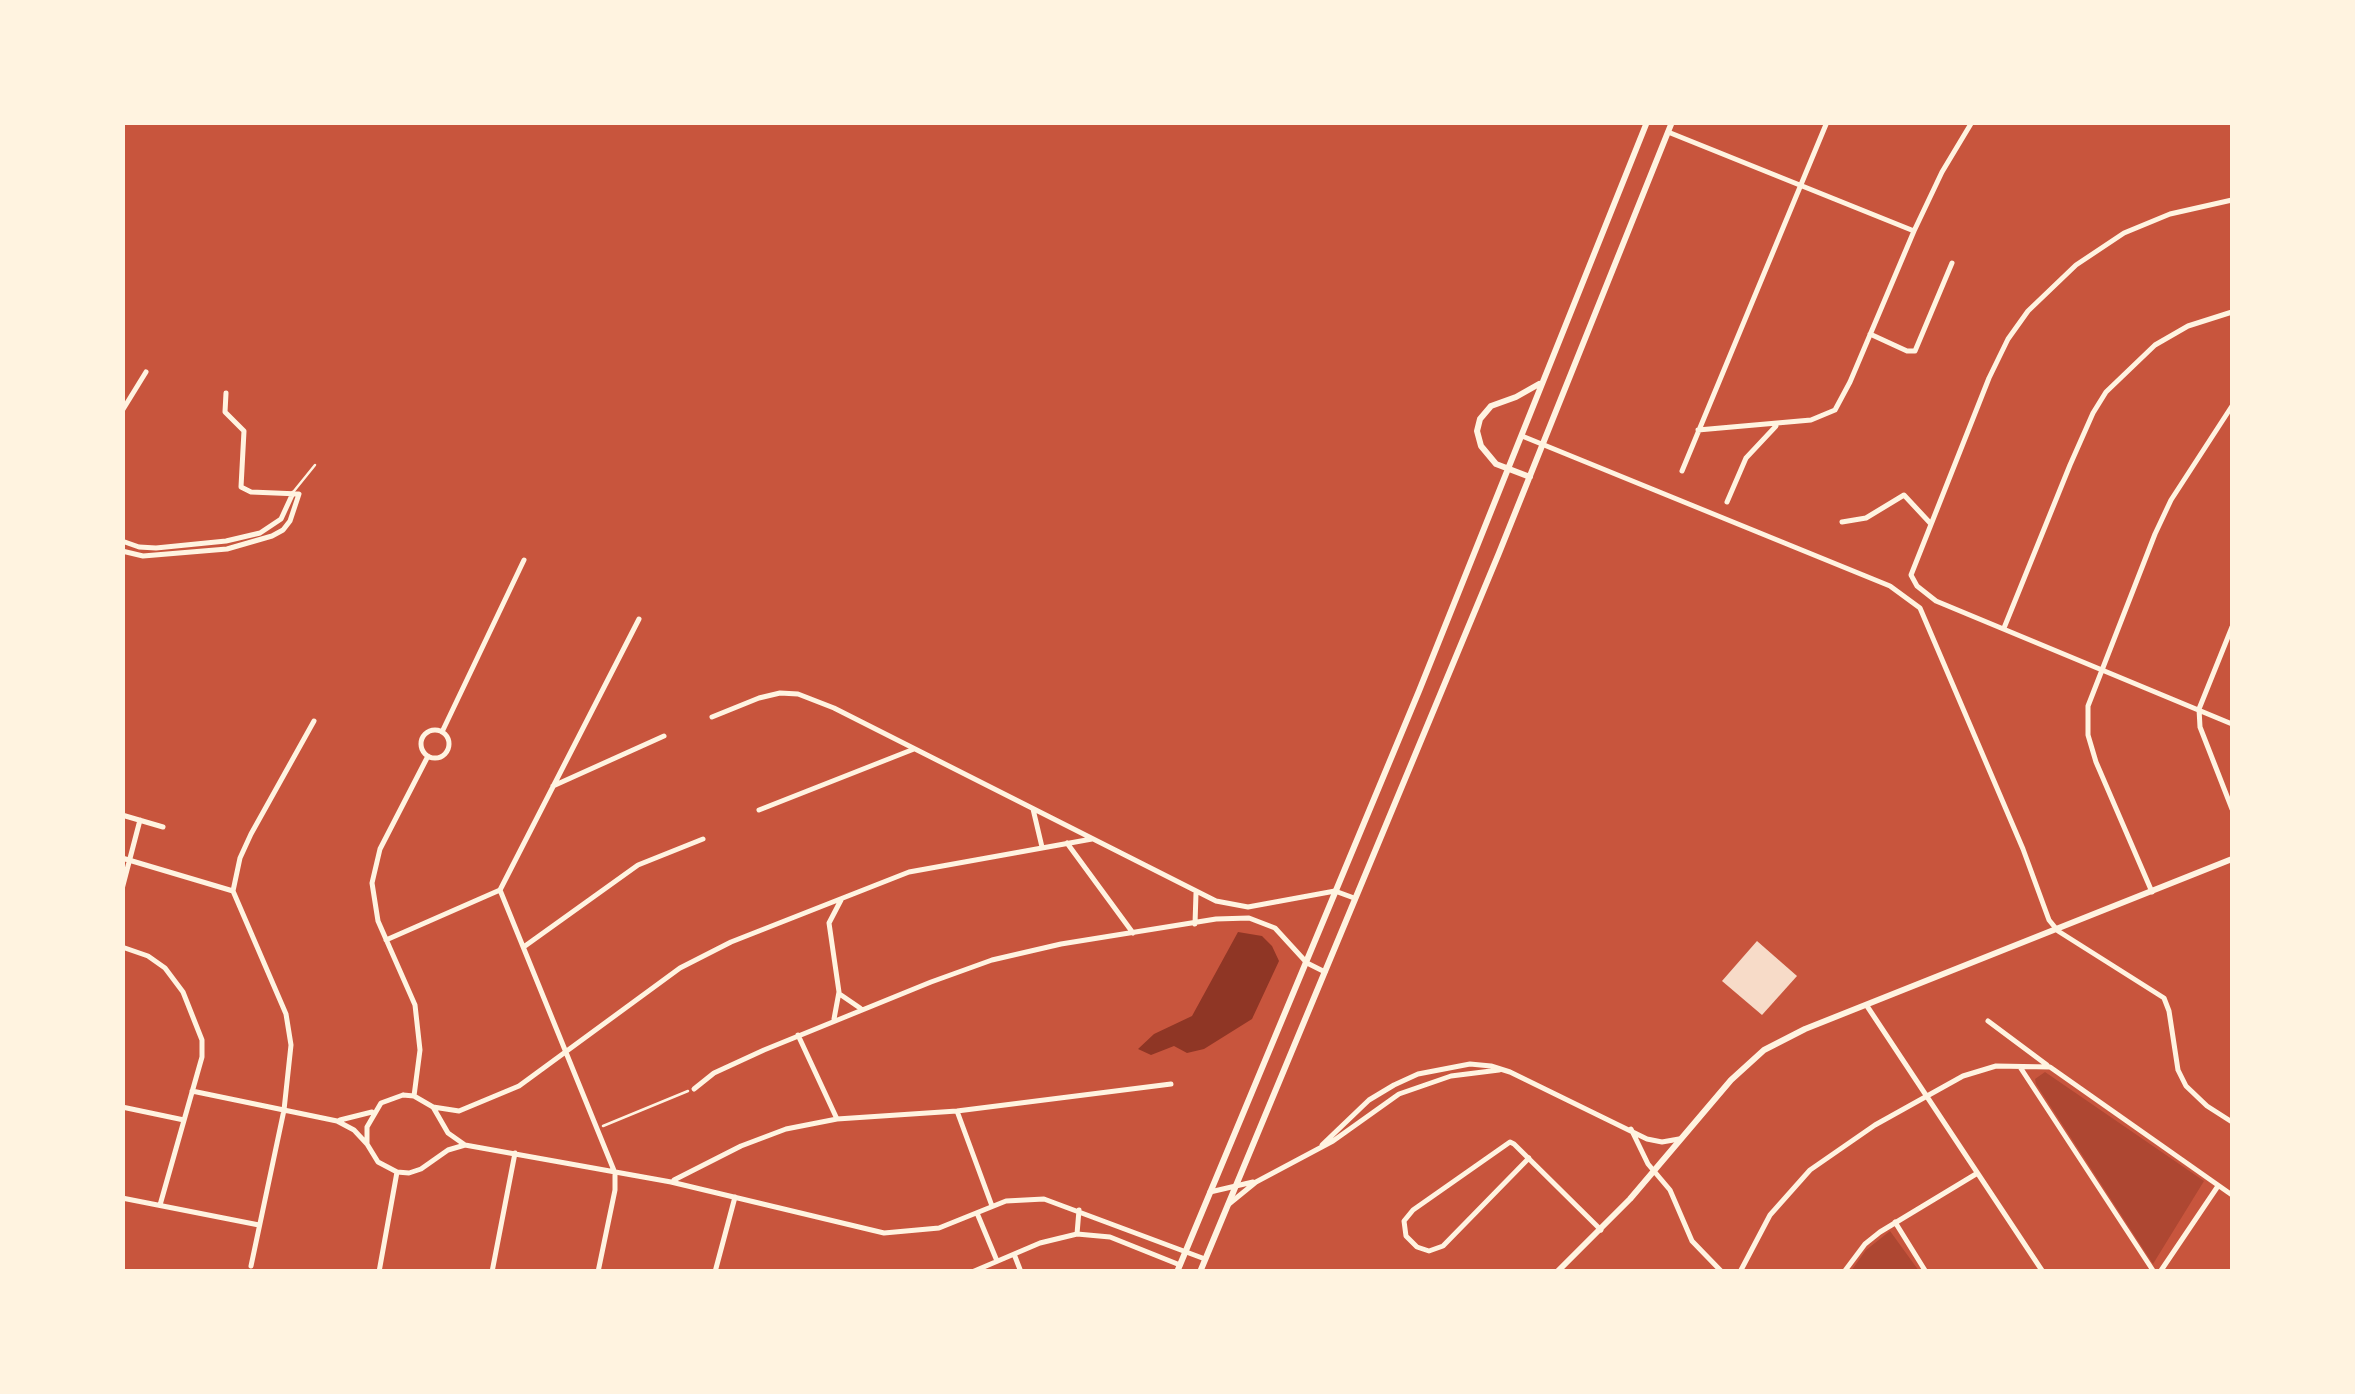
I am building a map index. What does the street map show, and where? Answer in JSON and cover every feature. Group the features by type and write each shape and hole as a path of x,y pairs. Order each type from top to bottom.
{"street":[{"path":"972,1272 1040,1243 1077,1234 1110,1237 1178,1268 1412,709 1647,122"},
{"path":"1200,1272 1530,477 1672,122"},
{"path":"1682,470 1826,122"},
{"path":"1698,430 1811,420 1834,410 1841,402 1942,172 1972,122"},
{"path":"1668,132 1914,231"},
{"path":"2232,200 2170,214 2124,233 2076,265 2028,311 2008,339 1989,378 1911,570 1912,581 1936,600 2232,724"},
{"path":"1870,334 1908,351 1915,350 1952,263"},
{"path":"2004,628 2093,413 2106,392 2154,345 2188,326 2232,312"},
{"path":"122,411 146,372"},
{"path":"1530,477 1491,460 1480,446 1477,431 1480,419 1492,406 1540,383"},
{"path":"226,392 225,412 244,431 241,487 251,492 296,494"},
{"path":"2152,892 2096,762 2088,735 2088,706 2100,668 2171,500 2232,406"},
{"path":"1728,502 1746,458 1778,424"},
{"path":"1520,435 1890,586 1910,598 1925,618 2049,920 2058,931 2164,998 2170,1011 2178,1070 2186,1086 2232,1122"},
{"path":"122,541 139,548 156,548 226,541 260,533 276,524 296,494"},
{"path":"122,550 143,556 227,549 283,530 290,521 296,494"},
{"path":"1842,522 1866,518 1904,496 1931,524"},
{"path":"276,524 283,530"},
{"path":"442,732 524,560"},
{"path":"386,940 500,890 639,619"},
{"path":"2232,627 2199,708 2200,728 2232,809"},
{"path":"712,717 760,698 798,694 1231,906 1248,907 1334,890 1354,898"},
{"path":"251,1266 284,1110 291,1045 286,1014 233,891 250,834 314,721"},
{"path":"430,731 442,732 448,738 447,751 440,756 428,756 421,745 423,736 430,731"},
{"path":"550,788 664,736"},
{"path":"758,810 914,749"},
{"path":"414,1096 420,1050 415,1004 372,898 373,869 428,756"},
{"path":"1032,809 1042,847"},
{"path":"122,815 163,826"},
{"path":"122,889 126,860 140,820"},
{"path":"525,946 638,865 703,839"},
{"path":"337,1121 374,1111 392,1098 414,1096 433,1107 459,1111 495,1098 531,1078 680,968 732,942 909,872 1092,839"},
{"path":"1067,843 1134,934"},
{"path":"1558,1272 1654,1172 1731,1080 1764,1050 1805,1030 2232,859"},
{"path":"126,860 233,891"},
{"path":"500,890 615,1173 598,1272"},
{"path":"1194,924 1196,892"},
{"path":"832,1022 839,992 829,923 832,911 844,897"},
{"path":"694,1089 714,1073 864,1009 1005,956 1060,944 1240,917 1256,919 1286,937 1307,963 1325,972"},
{"path":"122,947 159,962 183,992 202,1040 202,1057 160,1205"},
{"path":"839,992 848,1002 864,1009"},
{"path":"1867,1006 2043,1272"},
{"path":"1988,1021 2232,1195"},
{"path":"798,1036 837,1118"},
{"path":"1230,1204 1256,1182 1322,1145 1370,1100 1418,1074 1470,1064 1500,1070 1648,1139 1679,1140"},
{"path":"2020,1067 2157,1272 2218,1186"},
{"path":"1740,1272 1770,1214 1810,1170 1848,1142 1925,1097 1982,1070 2050,1067"},
{"path":"672,1182 786,1128 837,1118 958,1111 1171,1084"},
{"path":"192,1091 337,1121 354,1130 378,1162 397,1172 421,1169 448,1150 465,1145 672,1182 884,1233 908,1234 939,1228 992,1206 1030,1198 1079,1210 1205,1259"},
{"path":"122,1107 184,1120"},
{"path":"433,1107 448,1133 465,1145"},
{"path":"367,1144 367,1127 374,1111"},
{"path":"958,1111 992,1206"},
{"path":"1631,1129 1640,1152 1670,1190 1692,1241 1722,1272"},
{"path":"1529,1158 1444,1246 1429,1250 1418,1247 1406,1236 1404,1222 1413,1210 1507,1143 1514,1144 1529,1158 1601,1230"},
{"path":"492,1272 515,1153"},
{"path":"379,1272 397,1172"},
{"path":"1844,1272 1865,1244 1976,1174"},
{"path":"1210,1192 1256,1182"},
{"path":"122,1198 260,1225"},
{"path":"715,1272 735,1198"},
{"path":"1077,1234 1079,1210"},
{"path":"977,1213 997,1261"},
{"path":"1895,1222 1926,1272"},
{"path":"1014,1254 1021,1272"}],"lane":[{"path":"296,494 298,485 315,465"}],"path":[{"path":"599,1128 694,1089"}],"shaded area":[{"path":"1238,932 1262,936 1279,961 1252,1019 1204,1049 1187,1053 1174,1046 1151,1055 1138,1049 1154,1034 1192,1016"},
{"path":"2045,1072 2204,1181 2153,1264 2036,1084 2035,1079"},
{"path":"1890,1231 1919,1271 1851,1271 1866,1250"}],"building":[{"path":"1757,941 1797,976 1762,1015 1722,981"}]}
